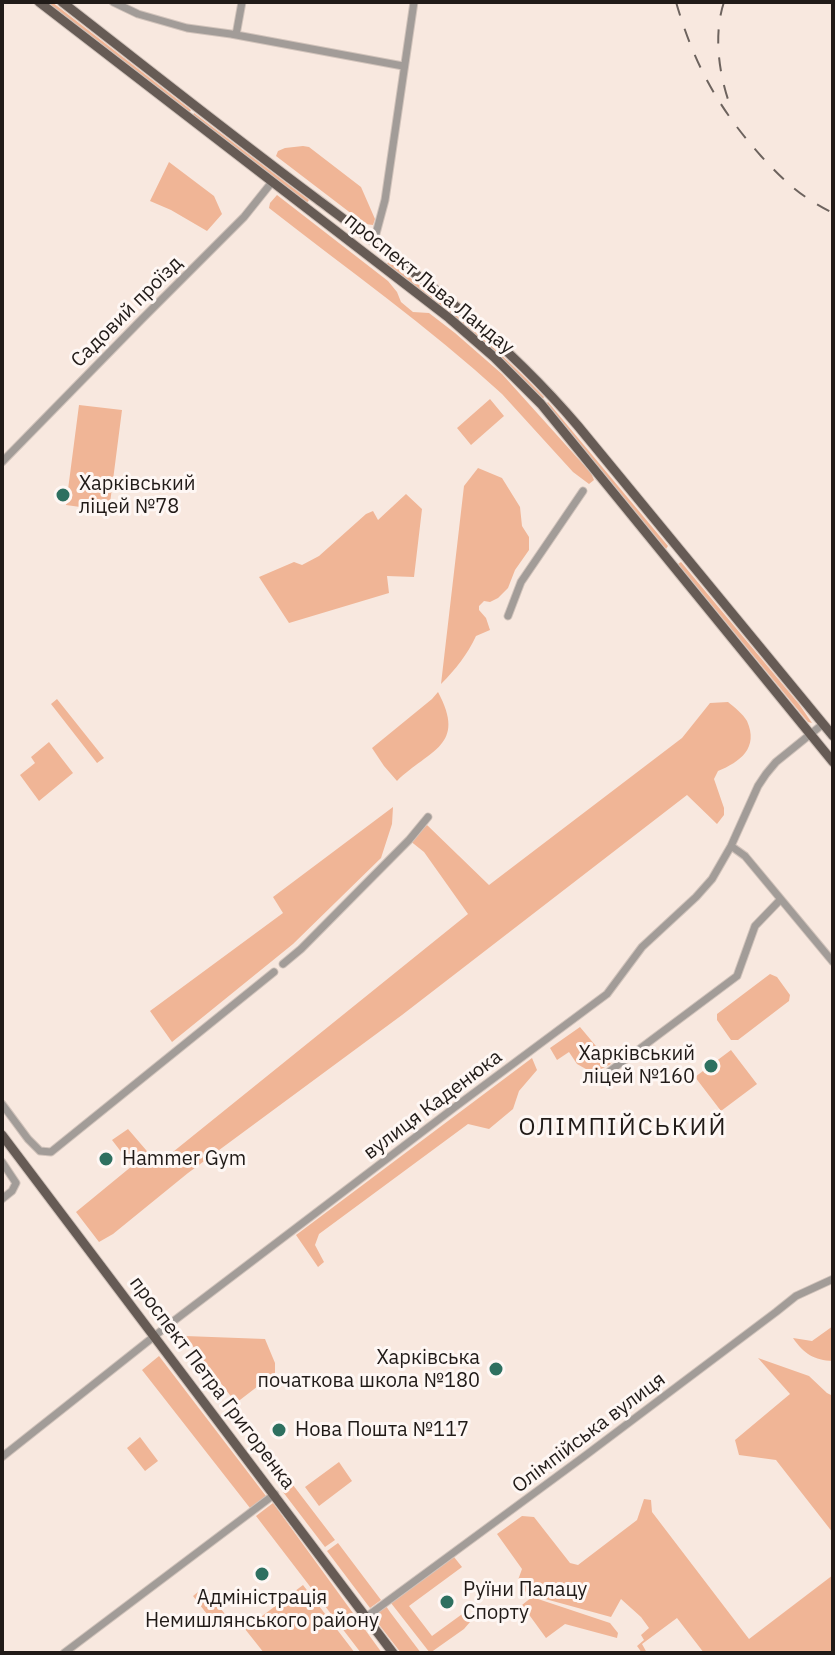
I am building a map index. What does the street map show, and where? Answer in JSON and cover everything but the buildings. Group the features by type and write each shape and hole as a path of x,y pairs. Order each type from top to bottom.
{"main road":[{"name":"проспект Льва Ландау","path":"39,2 449,318 520,383 833,762"},
{"name":"проспект Льва Ландау","path":"62,2 459,307 522,363 561,405 833,736"},
{"path":"309,211 317,199"},
{"path":"365,254 374,241"},
{"path":"668,560 680,550"},
{"name":"проспект Петра Григоренка","path":"2,1135 393,1653"}],"street":[{"path":"113,2 138,14 187,28 403,66"},
{"path":"236,35 242,2"},
{"path":"374,241 382,215 414,2"},
{"name":"Садовий проїзд","path":"2,462 244,217 272,182"},
{"path":"508,616 521,582 583,491"},
{"name":"вулиця Каденюка","path":"2,1457 154,1336 605,997 642,947 708,884 731,846 766,774 776,762 823,724"},
{"path":"283,964 409,840 428,817"},
{"path":"731,846 745,856 833,962"},
{"path":"610,1071 737,976 755,926 780,900"},
{"path":"2,1104 40,1151 51,1152 274,972"},
{"path":"2,1162 16,1183 2,1199"},
{"name":"Олімпійська вулиця","path":"366,1617 791,1299 833,1279"},
{"path":"64,1653 275,1494"}],"shaded area":[{"path":"46,2 52,2 191,110 189,113"},
{"path":"193,115 309,200 307,203"},
{"path":"309,147 361,187 375,219 373,225 365,224 276,156 278,151 285,148"},
{"path":"169,162 214,196 222,214 207,231 150,201"},
{"path":"277,195 388,281 401,302 413,312 429,313 502,374 594,480 589,484 573,472 502,394 446,345 269,208"},
{"path":"389,261 489,343 544,397 542,400 455,318 387,264"},
{"path":"490,399 504,416 471,445 457,428"},
{"path":"548,402 668,546 666,549 546,404"},
{"path":"79,405 122,410 109,511 66,505"},
{"path":"478,468 502,478 520,507 522,526 529,537 529,550 515,570 508,588 498,598 484,601 479,606 490,630 476,636 461,662 441,684 464,486"},
{"path":"406,494 422,509 414,577 387,576 389,593 289,623 259,577 294,562 302,565 319,556 366,514 373,511 378,520"},
{"path":"681,562 812,723 808,722 678,564"},
{"path":"438,692 446,710 446,735 441,745 397,781 372,748"},
{"path":"57,699 104,758 97,763 51,704"},
{"path":"728,702 747,721 751,739 745,753 718,771 714,779 724,808 724,815 717,824 687,795 402,1015 99,1242 76,1212 132,1166 112,1140 128,1129 158,1164 468,914 424,852 409,840 427,825 489,885 682,738 710,703"},
{"path":"49,742 73,773 39,801 20,775 35,763 31,757"},
{"path":"393,807 392,824 381,858 293,944 172,1042 150,1011 283,913 273,897"},
{"path":"770,974 777,977 790,995 789,1001 738,1040 731,1040 717,1020 717,1014"},
{"path":"580,1027 611,1064 593,1073 577,1064 569,1052 557,1060 550,1048"},
{"path":"731,1050 757,1084 721,1111 695,1077"},
{"path":"532,1058 537,1070 519,1091 513,1109 489,1129 468,1124 319,1234 315,1245 324,1262 318,1267 296,1235"},
{"path":"833,1326 833,1361 810,1355 793,1338 812,1341"},
{"path":"185,1336 265,1339 275,1363 275,1373 236,1403"},
{"path":"159,1356 266,1496 250,1508 142,1370"},
{"path":"758,1358 809,1376 833,1396 833,1533 776,1460 739,1455 735,1440 790,1394"},
{"path":"140,1437 158,1461 145,1471 127,1448"},
{"path":"339,1462 352,1481 319,1506 305,1487"},
{"path":"293,1485 335,1540 325,1547 283,1492"},
{"path":"644,1499 651,1500 652,1512 749,1639 833,1575 833,1653 704,1653 677,1618 642,1644 647,1653 642,1653 637,1646 644,1640 641,1635 649,1628 621,1599 611,1617 527,1594 518,1580 522,1569 497,1534 522,1516 534,1517 570,1563 578,1565 637,1520"},
{"path":"273,1503 382,1653 361,1653 256,1516"},
{"path":"338,1543 381,1600 370,1608 327,1551"},
{"path":"454,1557 462,1567 409,1606 432,1636 465,1612 470,1618 464,1629 430,1653 391,1603"},
{"path":"303,1585 355,1653 264,1653 245,1629"},
{"path":"204,1587 228,1618 217,1627 193,1596"},
{"path":"532,1597 610,1623 618,1633 617,1638 565,1624 546,1638 522,1605"},
{"path":"386,1606 421,1653 401,1653 377,1622 375,1615"}],"railway":[{"path":"676,2 699,65 732,120 786,181 802,195 833,213"},
{"path":"724,2 718,42 723,83 731,108"}],"place":[{"name":"Харківський ліцей №78","path":"63,495"},
{"name":"Харківський ліцей №160","path":"711,1066"},
{"name":"Hammer Gym","path":"106,1159"},
{"name":"Харківська початкова школа №180","path":"496,1369"},
{"name":"Нова Пошта №117","path":"279,1430"},
{"name":"Адміністрація Немишлянського району","path":"262,1574"},
{"name":"Руїни Палацу Спорту","path":"447,1602"}],"district":[{"name":"ОЛІМПІЙСЬКИЙ","path":"623,1128"}]}
